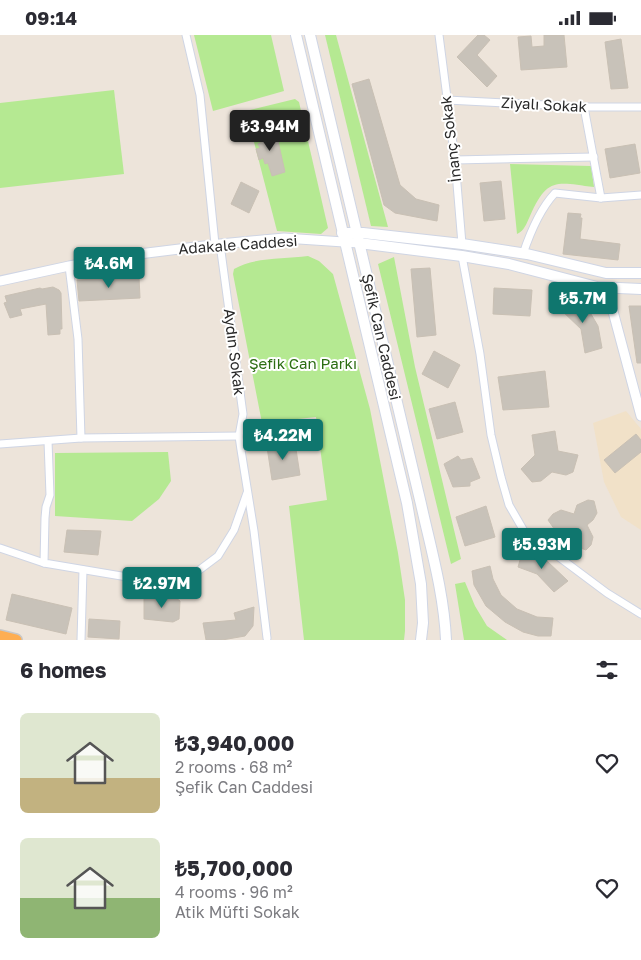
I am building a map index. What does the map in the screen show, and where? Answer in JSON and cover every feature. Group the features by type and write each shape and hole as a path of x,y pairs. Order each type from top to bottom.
{"highway":[{"path":"0,636 16,640"}],"main road":[{"name":"Şefik Can Caddesi","path":"296,35 408,511 421,584 423,623 421,640"},
{"name":"Şefik Can Caddesi","path":"310,35 421,504 445,619 446,640"},
{"path":"343,238 462,244 524,253 606,273 641,273"},
{"path":"358,238 508,263 607,289 641,289"},
{"path":"445,619 454,640"},
{"path":"416,640 423,623"}],"street":[{"name":"Aydın Sokak","path":"186,35 200,95 218,244 243,414 239,436 254,531 267,639"},
{"name":"İnanç Sokak","path":"439,35 455,160 462,244"},
{"name":"Ziyalı Sokak","path":"447,100 584,107 641,107"},
{"path":"584,107 601,197"},
{"path":"455,160 594,157"},
{"path":"524,253 540,215 548,200 555,193 601,197 641,195"},
{"name":"Adakale Caddesi","path":"0,281 70,265 218,244 284,238 343,238"},
{"path":"462,256 480,354 491,435 509,505 524,531 607,593 641,614"},
{"path":"70,265 78,339 81,439"},
{"path":"607,289 641,416"},
{"path":"0,444 81,439 239,436"},
{"path":"44,563 45,518 50,495 48,441"},
{"path":"0,548 44,563 163,583 194,574 218,556 234,530 247,492"},
{"path":"81,640 84,570"}],"shaded area":[{"path":"626,411 641,429 641,530 621,517 604,482 593,423"}],"green space":[{"path":"194,35 271,35 284,91 213,111"},
{"path":"325,35 336,35 388,227 371,226"},
{"path":"114,90 124,174 0,188 0,103"},
{"path":"295,99 299,102 328,228 321,234 277,231 246,111"},
{"path":"510,164 591,166 594,187 562,184 548,188 536,203 524,229 517,234"},
{"name":"Şefik Can Parkı","path":"308,256 319,261 333,274 370,409 398,553 405,600 404,640 304,640 289,506 327,500 316,417 262,423 233,274 234,269 251,262"},
{"path":"394,257 415,367 461,559 451,564 378,264"},
{"path":"168,452 171,481 159,499 132,521 55,516 55,453"},
{"path":"465,582 475,606 487,626 507,640 464,640 455,584"}],"building":[{"path":"478,35 484,35 490,40 477,55 497,76 487,87 457,57"},
{"path":"544,35 564,35 567,67 521,70 518,37 531,36 532,47 544,46"},
{"path":"621,39 628,88 611,89 605,42"},
{"path":"369,79 400,185 416,199 439,205 437,221 395,213 384,205 352,84"},
{"path":"270,126 275,142 278,141 285,172 272,176 268,163 265,164 263,158 259,160 256,149 260,148 258,144 262,142 258,129"},
{"path":"635,144 640,173 610,178 605,149"},
{"path":"501,181 505,219 484,221 480,183"},
{"path":"241,182 259,191 249,213 231,204"},
{"path":"568,213 581,214 580,239 620,244 618,260 563,254"},
{"path":"430,268 436,335 417,337 411,269"},
{"path":"139,277 140,298 79,301 77,280"},
{"path":"53,287 61,293 62,329 60,329 60,334 48,335 46,304 20,309 22,315 10,318 4,303 7,302 5,296"},
{"path":"494,288 532,290 530,316 493,314"},
{"path":"570,294 591,314 598,326 602,348 585,353 581,329 560,309"},
{"path":"629,306 641,306 641,363 637,363"},
{"path":"434,351 460,365 448,388 422,374"},
{"path":"545,371 549,407 503,410 498,377"},
{"path":"455,402 463,432 437,439 429,409"},
{"path":"555,431 558,451 578,455 573,472 566,475 552,472 541,481 532,482 521,469 535,455 532,435"},
{"path":"636,434 641,440 641,452 615,473 604,460"},
{"path":"295,443 300,475 272,480 267,447"},
{"path":"458,456 461,460 472,458 480,478 470,482 470,486 453,487 444,464"},
{"path":"588,500 594,501 597,513 587,525 593,537 591,545 586,550 575,546 571,541 570,531 560,532 555,530 548,520 553,514 561,510 574,514 577,505"},
{"path":"486,506 495,537 465,546 456,517"},
{"path":"67,530 101,531 98,555 64,552"},
{"path":"523,550 529,550 546,560 568,581 554,592 537,574 518,567"},
{"path":"490,566 493,579 501,595 517,609 537,617 553,618 551,636 538,636 523,632 505,622 486,606 474,585 472,571"},
{"path":"12,594 72,608 66,634 6,620"},
{"path":"144,596 176,598 180,601 179,619 173,622 144,619"},
{"path":"254,607 253,626 245,636 222,640 206,640 203,623 236,620 234,613"},
{"path":"89,619 120,621 119,639 88,637"}]}
